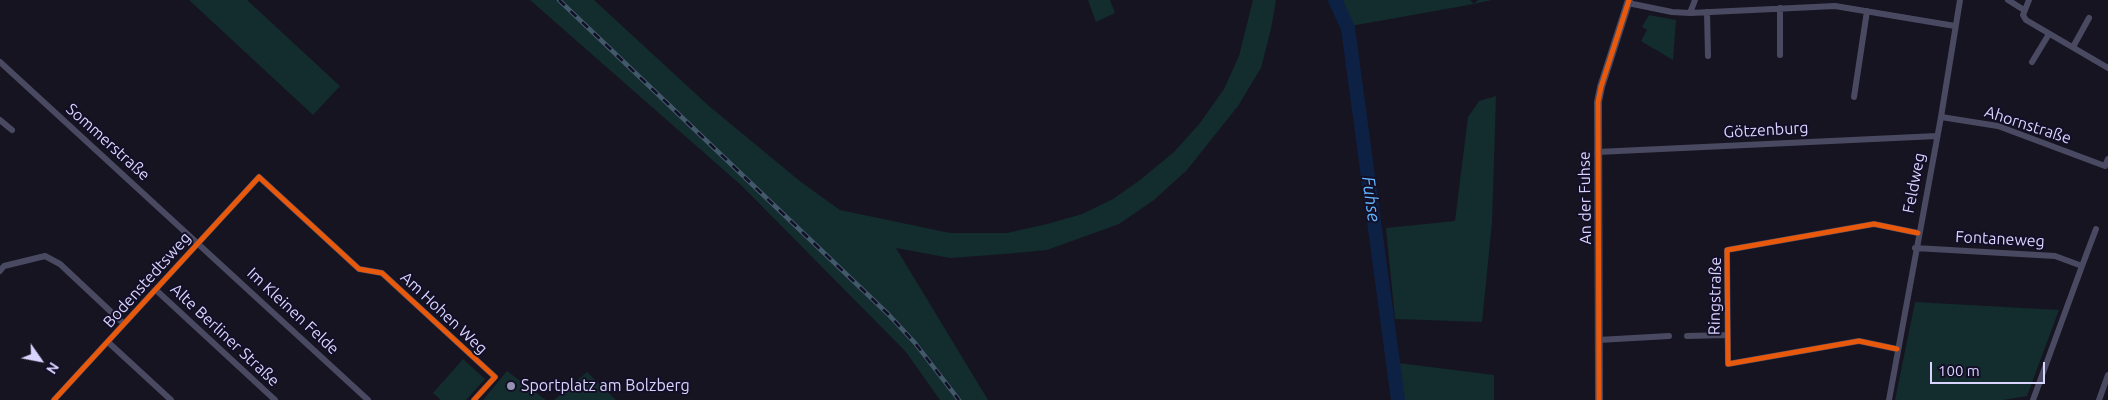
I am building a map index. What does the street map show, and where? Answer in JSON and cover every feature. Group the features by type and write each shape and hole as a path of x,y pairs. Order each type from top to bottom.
{"street":[{"path":"1690,14 1695,0"},
{"name":"Feldweg","path":"1889,400 1915,248 1941,116 1960,0"},
{"path":"2008,0 2024,10"},
{"path":"2029,0 2023,15 2026,20 2108,68"},
{"path":"1628,2 1666,11 1690,14 1834,6 1955,26"},
{"name":"An der Fuhse","path":"1599,400 1598,102 1628,2"},
{"path":"1780,8 1780,54"},
{"path":"1854,97 1867,11"},
{"path":"1707,12 1708,56"},
{"path":"2073,47 2089,18"},
{"path":"2032,62 2049,34"},
{"name":"Sommerstraße","path":"0,62 198,243"},
{"name":"Ahornstraße","path":"1941,116 1998,126 2105,166 2108,159"},
{"path":"0,120 12,130"},
{"name":"Götzenburg","path":"1597,152 1937,136"},
{"name":"Bodenstedtsweg","path":"54,400 259,177"},
{"name":"Am Hohen Weg","path":"259,177 359,269 382,273 495,377 474,400"},
{"name":"Ringstraße","path":"1897,349 1859,341 1728,364 1726,335 1727,250 1874,224 1918,232"},
{"path":"2033,400 2096,229"},
{"name":"Im Kleinen Felde","path":"198,243 368,400"},
{"name":"Fontaneweg","path":"1915,248 2055,256 2082,266"},
{"path":"0,271 4,266 45,256 60,264 124,324"},
{"name":"Alte Berliner Straße","path":"156,290 275,400"},
{"path":"1687,336 1726,335"},
{"path":"1598,340 1669,336"},
{"path":"108,342 171,400"},
{"path":"2098,400 2108,376"}],"green space":[{"path":"189,0 247,0 340,86 313,115"},
{"path":"530,0 594,0 709,106 801,182 840,210 950,233 1007,233 1082,214 1113,199 1174,152 1200,123 1224,89 1239,56 1253,0 1276,0 1261,68 1238,106 1187,170 1154,200 1119,224 1047,250 950,258 896,248 988,400 940,400 906,352 742,186"},
{"path":"1088,0 1110,0 1115,13 1096,22"},
{"path":"1339,0 1470,0 1474,4 1351,26"},
{"path":"1478,0 1492,0 1474,4"},
{"path":"1649,15 1676,20 1673,60 1641,41 1647,30 1642,27"},
{"path":"1496,96 1492,222 1482,322 1395,319 1386,228 1455,221 1468,117 1479,101"},
{"path":"1915,302 2059,310 2027,396 2003,400 1895,400"},
{"path":"463,359 485,379 466,400 441,400 433,393"},
{"path":"1399,363 1494,375 1494,400 1403,400"},
{"name":"Sportplatz am Bolzberg","path":"507,371 546,400 483,400"},
{"name":"Sportplatz am Bolzberg","path":"587,372 616,400 554,400"}],"waterway":[{"name":"Fuhse","path":"1335,0 1348,28 1398,400"}],"railway":[{"path":"559,0 888,314 915,343 959,400"}],"cycle path":[{"path":"1599,400 1598,102 1629,0"},
{"path":"54,400 259,177 359,269 382,273 495,377 474,400"},
{"path":"1897,349 1859,341 1728,364 1727,250 1874,224 1918,233"}],"place":[{"name":"Sportplatz am Bolzberg","path":"511,386"}]}
